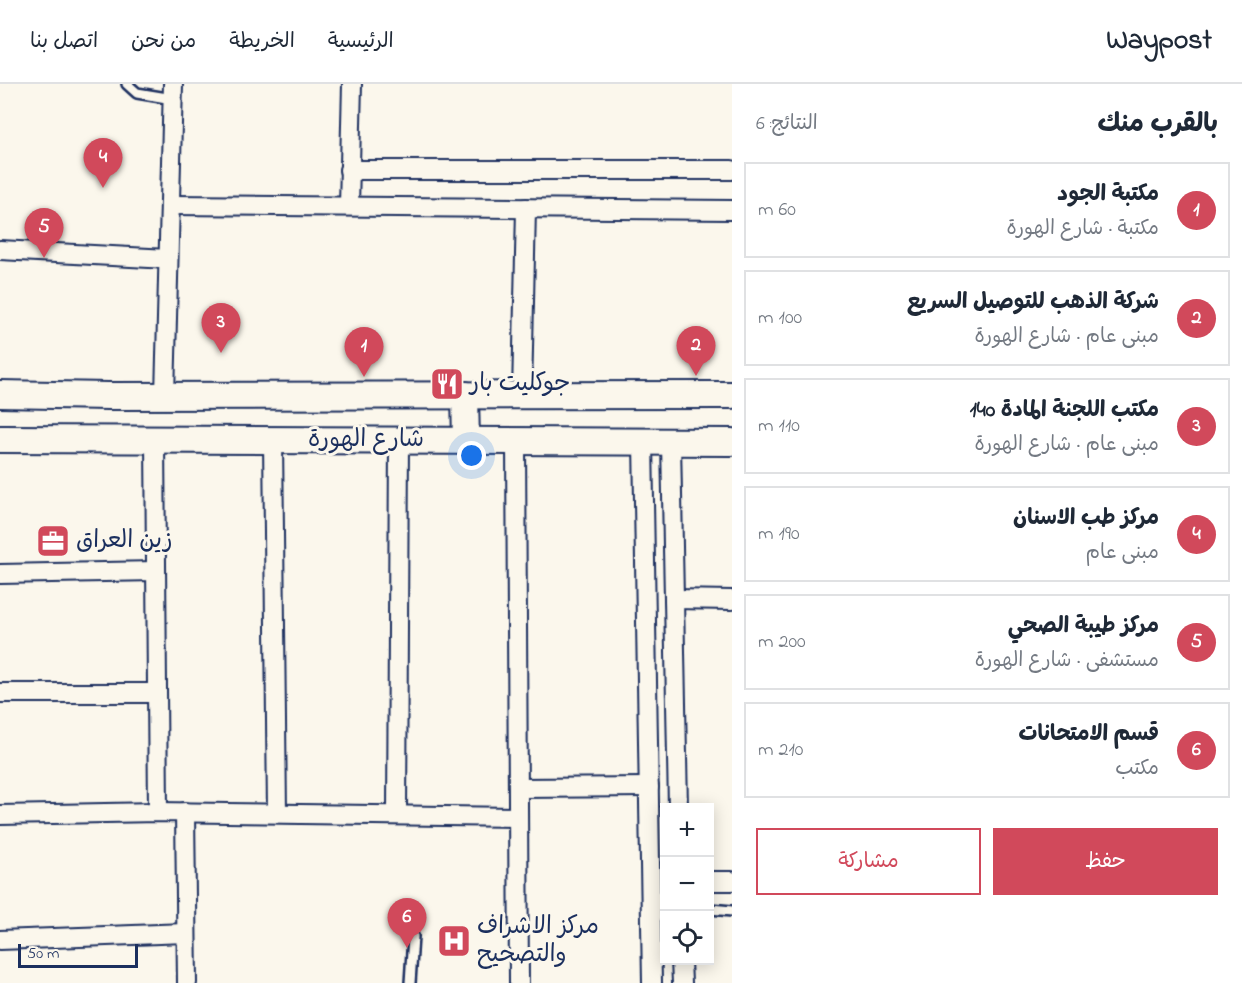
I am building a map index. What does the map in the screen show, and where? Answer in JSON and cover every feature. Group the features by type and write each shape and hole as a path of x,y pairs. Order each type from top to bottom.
{"main road":[{"name":"شارع الهورة","path":"0,394 732,395"},
{"path":"465,395 466,441"},
{"name":"شارع الهورة","path":"0,439 732,442"}],"street":[{"path":"349,206 352,84"},
{"path":"165,396 173,92"},
{"path":"350,170 732,170"},
{"path":"170,205 732,210"},
{"path":"522,395 526,208"},
{"path":"0,250 168,259"},
{"path":"155,439 158,812"},
{"path":"273,440 277,813"},
{"path":"398,815 399,440"},
{"path":"516,441 519,983"},
{"path":"643,441 649,787 657,810 652,983"},
{"path":"671,442 678,803"},
{"path":"0,574 156,571"},
{"path":"674,599 732,600"},
{"path":"0,693 157,693"},
{"path":"518,788 649,787"},
{"path":"185,812 187,983"},
{"path":"0,814 185,812 518,817"},
{"path":"714,881 732,881"},
{"path":"0,940 186,933"},
{"path":"681,965 682,983"}],"lane":[{"path":"127,84 137,93 173,92"},
{"path":"714,909 732,910"},
{"path":"410,983 413,936"}],"place":[{"name":"مركز طب الاسنان","path":"103,188"},
{"name":"مركز طيبة الصحي","path":"44,258"},
{"name":"مكتب اللجنة المادة 140","path":"221,353"},
{"name":"شركة الذهب للتوصيل السريع","path":"696,376"},
{"name":"مكتبة الجود","path":"364,377"},
{"name":"جوكليت بار","path":"447,384"},
{"name":"زين العراق","path":"53,541"},
{"name":"مركز الاشراف والتصحيح","path":"454,941"},
{"name":"قسم الامتحانات","path":"407,948"}]}
